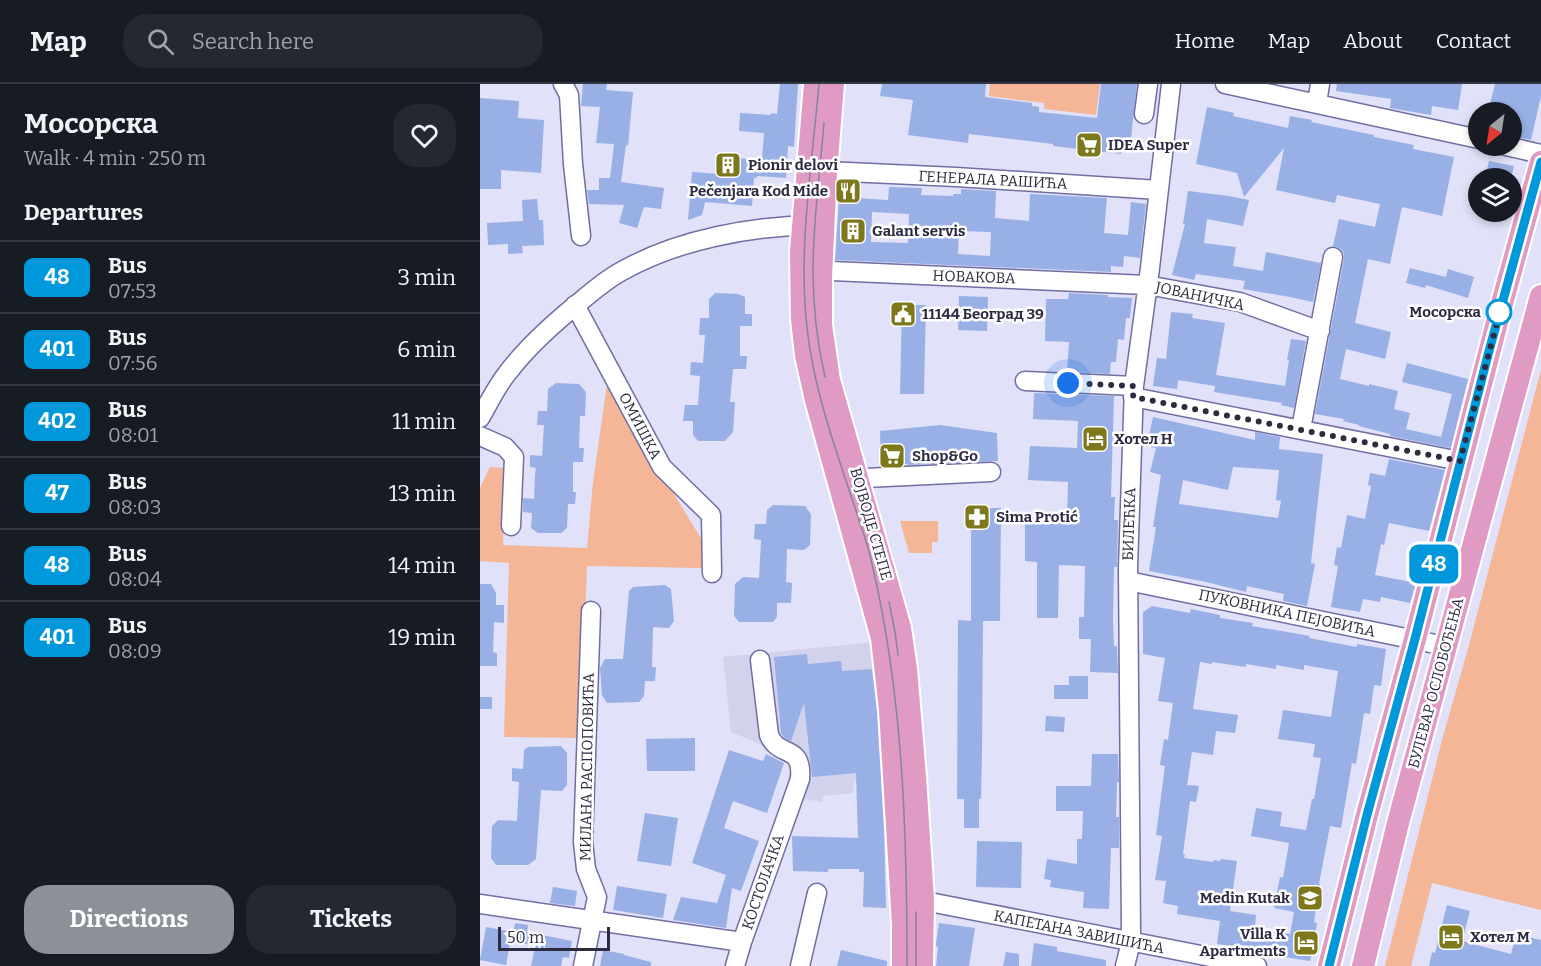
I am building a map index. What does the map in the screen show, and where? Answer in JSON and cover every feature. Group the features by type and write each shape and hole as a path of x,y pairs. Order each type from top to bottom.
{"main road":[{"name":"ВОЈВОДЕ СТЕПЕ","path":"815,84 811,270 802,320 806,354 816,400 882,638 912,899 922,966"},
{"name":"ВОЈВОДЕ СТЕПЕ","path":"813,225 826,171 833,84"},
{"name":"БУЛЕВАР ОСЛОБОЂЕЊА","path":"1329,966 1460,461 1541,162"},
{"name":"ВОЈВОДЕ СТЕПЕ","path":"811,270 830,380 900,628 906,669 915,777 912,899 903,924 903,966"},
{"name":"БУЛЕВАР ОСЛОБОЂЕЊА","path":"1363,966 1445,646 1541,296"}],"street":[{"path":"563,84 569,94 573,164 581,236"},
{"path":"1144,114 1148,84"},
{"name":"БИЛЕЋКА","path":"1125,966 1131,942 1128,581 1134,391 1171,84"},
{"path":"1225,84 1468,137"},
{"path":"1317,104 1320,84"},
{"path":"1522,150 1541,154"},
{"name":"ГЕНЕРАЛА РАШИЋА","path":"826,171 1159,190"},
{"path":"480,418 507,372 575,306 622,271 643,260 700,240 752,231 813,225"},
{"path":"1301,429 1333,257"},
{"name":"НОВАКОВА","path":"811,270 1148,285"},
{"name":"ЈОВАНИЧКА","path":"1148,285 1240,302 1320,331"},
{"name":"ОМИШКА","path":"575,306 662,467 711,515 712,573"},
{"path":"1024,381 1134,391 1301,429 1460,461"},
{"path":"480,436 506,447 514,456 511,526"},
{"path":"859,480 992,472"},
{"name":"ПУКОВНИКА ПЕЈОВИЋА","path":"1128,581 1445,646"},
{"name":"МИЛАНА РАСПОПОВИЋА","path":"583,966 597,897 585,869 583,842 591,611"},
{"name":"КОСТОЛАЧКА","path":"735,966 800,779 801,769 800,762 795,755 772,742 769,735 760,660"},
{"path":"800,966 817,894"},
{"name":"КАПЕТАНА ЗАВИШИЋА","path":"912,899 1257,966"},
{"path":"480,904 742,942"}],"shaded area":[{"path":"990,84 1100,84 1096,115 1044,109 1044,103 989,96"},
{"path":"1541,370 1541,910 1432,883 1411,966 1385,966 1442,740"},
{"path":"607,384 702,540 702,568 587,566 580,738 504,737 509,563 480,561 480,488 490,467 506,468 503,545 587,548 593,482"},
{"path":"900,521 938,521 938,542 932,542 932,553 909,553"},
{"path":"876,642 888,780 854,781 853,793 823,796 822,802 784,796 791,765 772,749 731,732 723,657"}],"building":[{"path":"583,84 607,84 606,90 633,92 628,146 626,145 621,182 664,188 661,209 644,207 637,228 619,223 624,205 589,204 587,190 599,190 599,178 610,178 614,144 596,143 600,107 581,106"},
{"path":"780,84 798,84 794,147 788,146 786,178 757,176 754,178 752,206 705,202 702,215 688,220 692,172 720,174 722,155 762,160 764,133 739,131 740,113 777,114"},
{"path":"882,84 986,84 985,97 1032,103 1032,106 1039,107 1039,112 1097,118 1101,84 1137,84 1130,148 1125,147 1125,151 1121,151 1121,154 969,134 968,143 908,135 913,100 880,96"},
{"path":"1337,84 1462,84 1458,110 1432,106 1431,115 1390,108 1391,99 1336,91"},
{"path":"1495,84 1541,84 1541,96 1531,140 1522,138 1522,102 1490,102"},
{"path":"480,98 519,101 518,118 544,120 541,173 501,170 501,189 480,189"},
{"path":"1207,107 1234,113 1233,116 1288,128 1290,116 1312,120 1311,122 1414,145 1413,149 1454,157 1442,216 1402,207 1390,264 1368,259 1355,323 1391,332 1385,359 1346,349 1340,379 1398,391 1394,409 1410,413 1406,429 1441,437 1452,394 1402,382 1407,363 1468,379 1451,448 1390,436 1390,434 1343,421 1344,419 1315,414 1344,259 1341,249 1333,246 1339,219 1375,227 1380,204 1337,195 1335,203 1276,190 1284,148 1244,197 1237,173 1196,164"},
{"path":"1489,161 1514,166 1514,168 1487,168"},
{"path":"840,183 856,184 855,198 888,200 889,187 922,188 921,195 953,196 953,194 961,194 961,189 996,191 995,218 1029,221 1030,194 1107,198 1104,233 1128,235 1131,202 1146,204 1140,258 1124,256 1123,267 1111,266 1111,272 835,260","holes":["872,212 909,214 908,243 871,242","959,231 991,232 990,256 958,254"]},
{"path":"1188,191 1249,200 1243,226 1207,219 1204,243 1236,247 1233,266 1263,271 1266,252 1321,263 1313,302 1243,289 1245,281 1196,274 1194,280 1172,275 1185,224 1183,224"},
{"path":"537,199 539,220 543,220 544,245 522,246 523,253 508,254 508,244 488,245 487,223 523,221 522,200"},
{"path":"1410,268 1446,277 1448,269 1474,277 1468,298 1426,285 1425,288 1406,283"},
{"path":"715,293 738,294 745,297 745,314 752,314 752,326 740,326 740,356 747,356 746,369 733,369 730,402 735,402 733,432 725,441 698,441 693,435 693,421 683,421 685,405 698,405 700,376 690,375 691,362 703,363 705,335 699,335 700,318 709,318 709,299"},
{"path":"1069,293 1132,298 1130,318 1126,318 1124,340 1118,339 1116,362 1111,362 1110,374 1067,372 1069,342 1045,341 1046,299 1068,299"},
{"path":"959,296 988,297 987,331 958,330"},
{"path":"902,305 926,305 924,394 900,394"},
{"path":"1171,312 1193,314 1192,318 1225,323 1216,375 1285,386 1291,339 1306,341 1294,408 1281,405 1282,403 1214,392 1215,386 1178,380 1177,389 1153,386 1157,358 1166,359"},
{"path":"556,383 579,384 586,392 585,416 580,416 579,448 584,448 583,462 573,462 575,504 568,504 567,528 561,533 538,533 531,528 532,513 523,512 523,498 534,499 536,468 530,467 530,455 542,456 544,425 537,425 538,411 547,411 548,389"},
{"path":"1034,393 1114,396 1111,497 1115,497 1114,520 1118,520 1113,618 1118,673 1090,672 1091,639 1079,639 1079,617 1084,617 1085,566 1059,565 1058,618 1037,618 1037,562 1025,561 1025,517 1067,518 1068,482 1028,480 1030,446 1077,448 1078,421 1033,419"},
{"path":"1153,417 1255,440 1255,432 1280,437 1279,449 1323,454 1311,563 1315,564 1307,606 1283,601 1284,594 1247,586 1246,592 1149,571 1161,475 1150,472 1156,448 1151,447 1153,436 1149,435","holes":["1233,467 1279,470 1276,500 1281,501 1278,518 1179,504 1183,480 1228,490"]},
{"path":"940,425 997,433 998,461 910,465 881,459 880,431"},
{"path":"1389,459 1445,470 1429,531 1389,523 1384,545 1381,544 1375,575 1416,583 1410,603 1381,597 1380,602 1363,599 1360,612 1331,607 1338,566 1334,565 1337,547 1341,548 1347,515 1365,519 1371,486 1368,485 1370,473 1385,476"},
{"path":"773,505 805,506 811,514 810,545 804,550 787,549 786,582 792,583 791,603 777,603 777,617 773,622 739,622 734,616 735,584 743,577 759,578 761,540 754,539 755,524 766,524 767,510"},
{"path":"971,508 1001,508 1000,621 983,621 979,828 964,828 964,799 957,799 958,620 971,621"},
{"path":"480,584 491,584 496,593 496,605 504,605 504,623 494,622 493,652 497,653 497,666 480,666"},
{"path":"665,585 671,589 674,621 669,628 653,627 652,667 656,667 655,681 645,681 644,696 639,702 607,703 602,695 600,668 605,659 623,659 629,591 633,587"},
{"path":"1152,606 1190,613 1191,609 1220,615 1220,618 1253,623 1252,626 1310,636 1309,638 1357,647 1357,644 1386,649 1381,686 1374,685 1370,714 1364,713 1356,764 1352,763 1341,828 1330,826 1319,884 1314,922 1317,923 1310,961 1217,944 1220,921 1177,914 1178,906 1163,903 1166,881 1155,880 1162,836 1156,835 1165,766 1160,765 1164,739 1168,740 1173,703 1158,701 1165,658 1143,654 1143,612","holes":["1200,662 1212,664 1212,662 1246,667 1246,664 1276,669 1276,665 1304,670 1304,665 1338,671 1331,717 1283,710 1278,739 1315,744 1313,757 1321,758 1306,830 1280,826 1282,812 1256,808 1251,836 1289,843 1283,878 1280,877 1274,908 1294,912 1290,934 1255,928 1256,915 1230,911 1237,861 1221,859 1213,862 1184,858 1190,801 1196,802 1199,786 1187,785 1192,752 1213,755 1216,731 1235,733 1238,715 1193,709"]},
{"path":"807,654 808,664 841,661 842,671 872,669 877,711 884,827 886,908 863,907 864,872 859,872 859,869 828,869 828,872 793,871 792,836 858,838 856,773 812,777 804,703 791,741 781,733 774,657"},
{"path":"1069,676 1088,676 1088,699 1054,699 1054,685 1069,685"},
{"path":"480,697 492,697 492,709 480,709"},
{"path":"1046,716 1065,717 1064,732 1045,731"},
{"path":"695,738 695,771 647,771 646,739"},
{"path":"561,746 567,753 567,785 562,791 541,790 536,859 528,865 496,865 491,858 492,826 498,820 517,821 519,782 512,781 512,768 523,769 524,750 528,747"},
{"path":"729,750 763,761 766,754 784,763 767,813 733,801 724,828 759,841 741,891 732,888 726,928 673,920 681,897 717,903 726,875 692,863"},
{"path":"1092,754 1118,754 1119,782 1117,782 1116,817 1119,817 1119,848 1111,848 1109,909 1083,908 1084,892 1050,887 1051,880 1044,879 1047,859 1077,864 1077,839 1082,839 1083,811 1056,811 1056,786 1091,786"},
{"path":"645,813 678,818 671,866 637,861"},
{"path":"977,841 1022,842 1021,888 976,887"},
{"path":"617,886 667,894 663,918 613,910"},
{"path":"553,887 577,891 575,906 550,903"},
{"name":"Хотел М","path":"1447,905 1470,911 1462,941 1511,954 1516,934 1541,940 1541,966 1429,966 1432,952 1435,953"},
{"path":"515,923 528,925 527,932 572,941 569,958 563,957 561,966 531,966 535,946 512,941"},
{"path":"939,923 975,928 969,966 936,966"},
{"path":"486,927 512,932 506,965 480,960"},
{"path":"1034,943 1057,947 1057,951 1106,960 1106,966 1031,966"},
{"path":"603,950 651,962 651,966 600,966"},
{"path":"841,950 887,961 887,966 837,966"},
{"path":"1006,952 1019,954 1019,966 1003,966"}],"tram line":[{"path":"819,84 805,237 807,328 821,400 871,558 891,663 904,814 907,966"},
{"path":"824,123 815,216 813,271 816,324 825,377"},
{"path":"889,602 898,655"},
{"path":"916,912 916,966"}],"bus line":[{"name":"48","path":"1329,966 1489,351 1541,162"}],"place":[{"name":"IDEA Super","path":"1089,145"},
{"name":"Pionir delovi","path":"728,165"},
{"name":"Pečenjara Kod Mide","path":"848,191"},
{"name":"Galant servis","path":"853,231"},
{"name":"Мосорска","path":"1499,312"},
{"name":"11144 Београд 39","path":"903,314"},
{"name":"Хотел Н","path":"1095,439"},
{"name":"Shop&Go","path":"892,456"},
{"name":"Sima Protić","path":"977,517"},
{"name":"Medin Kutak","path":"1310,898"},
{"name":"Хотел М","path":"1451,937"},
{"name":"Villa K Apartments","path":"1306,943"}],"route":[{"path":"1068,383 1134,386 1133,397 1460,461 1501,308 1499,312"}]}
